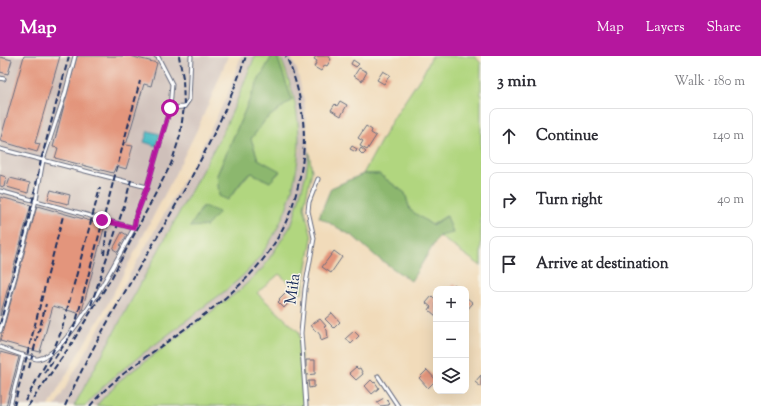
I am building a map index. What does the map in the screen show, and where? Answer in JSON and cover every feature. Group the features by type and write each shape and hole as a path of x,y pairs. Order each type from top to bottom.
{"lane":[{"path":"0,331 36,200 43,160 65,94 75,56"},
{"path":"0,347 37,359 46,356 56,348 78,324 96,296 134,228 136,216 147,187 170,108 172,84 158,57 156,56"},
{"path":"170,108 184,107 189,100 191,56"},
{"path":"0,78 4,79"},
{"path":"0,148 147,187"},
{"name":"Miła","path":"306,406 301,333 305,289 314,238 308,211 309,202 318,179"},
{"path":"0,191 134,228"},
{"path":"10,406 23,355"},
{"path":"378,376 398,406"}],"shaded area":[{"path":"0,56 228,56 197,130 166,192 105,309 49,406 0,406"},
{"path":"241,56 255,56 236,103 205,166 74,406 55,406 201,149 227,96"},
{"path":"280,56 290,56 297,70 304,100 309,152 306,174 292,224 263,268 240,290 119,381 96,406 85,406 113,377 254,264 271,241 283,219 297,170 300,149 288,75"}],"green space":[{"path":"255,56 272,56 256,85 217,175 228,200 246,177 252,173 270,182 280,172 258,159 251,139 266,119 292,100 277,56 280,56 295,104 298,120 299,152 297,169 287,207 273,237 254,264 237,281 104,385 85,406 74,406 223,132"},
{"path":"272,56 277,56 292,100 266,119 251,139 258,159 280,171 270,182 252,173 245,177 228,200 219,196 217,175 256,85"},
{"path":"432,56 474,56 481,63 481,266 439,236 446,216 432,225 410,210 405,193 379,174 363,174 393,119 424,72"},
{"path":"309,152 312,171 304,207 312,238 302,294 279,274 257,293 299,332 305,406 96,406 119,381 240,290 263,268 292,224 306,174"},
{"path":"363,174 379,174 405,193 410,210 432,225 447,216 453,233 439,236 411,281 378,258 354,237 319,217 331,188"},
{"path":"203,206 219,212 207,226 190,227"}],"water":[{"path":"148,131 160,134 156,146 144,142"}],"building":[{"path":"24,56 60,56 35,143 40,144 37,152 0,141"},
{"path":"77,56 130,56 157,63 151,86 144,84 126,145 133,146 126,169 116,166 113,173 55,158 58,148 53,147"},
{"path":"316,56 330,56 329,58 331,59 327,66 325,65 321,71 314,67 317,61 314,59"},
{"path":"0,57 12,60 8,74 0,72"},
{"path":"353,60 359,64 356,67 351,64"},
{"path":"359,68 367,72 362,81 354,76"},
{"path":"383,71 390,75 384,84 377,80"},
{"path":"340,101 347,105 341,116 331,110 335,104 337,106"},
{"path":"366,126 372,130 371,133 376,136 367,150 360,146 363,141 358,138"},
{"path":"352,146 357,149 356,152 350,149"},
{"path":"361,148 366,152 363,155 359,151"},
{"path":"0,175 6,177 4,187 0,186"},
{"path":"10,178 30,183 28,193 7,187"},
{"path":"51,190 70,195 68,204 48,199"},
{"path":"0,197 31,205 0,316"},
{"path":"37,206 105,225 81,314 53,306 40,352 0,341"},
{"path":"122,232 127,235 120,245 121,246 118,252 113,249"},
{"path":"334,251 342,257 331,273 322,267"},
{"path":"287,291 293,298 284,308 278,302"},
{"path":"432,296 433,297 433,313 429,310 431,307 426,303"},
{"path":"469,300 473,303 469,308"},
{"path":"332,313 340,322 334,328 325,319"},
{"path":"320,319 326,326 324,327 327,330 328,338 321,341 320,335 311,325"},
{"path":"354,331 359,336 351,344 346,338"},
{"path":"0,352 19,357 6,406 0,406"},
{"path":"306,360 315,360 315,374 306,375"},
{"path":"356,367 358,369 360,368 363,374 356,380 349,373"},
{"path":"427,370 433,377 433,383 428,388 419,378"},
{"path":"481,375 481,387 475,382"},
{"path":"371,380 374,383 375,382 379,388 372,394 365,386"},
{"path":"308,381 314,381 314,387 309,388"},
{"path":"384,398 386,400 387,399 389,405 380,406 377,402"}],"railway":[{"path":"0,324 29,218 41,160 69,56"},
{"path":"28,406 70,346 112,277 171,164 180,136 184,107 183,78 179,56"},
{"path":"65,406 86,362 110,318 184,190 207,147 228,102 246,56"},
{"path":"90,406 122,375 229,295 267,254 282,230 293,203 301,171 304,142 304,127 300,98 292,70 286,56"},
{"path":"44,373 69,338 76,322 140,81"},
{"path":"91,305 125,203 131,180"},
{"path":"25,401 53,351 61,332 100,188"},
{"path":"14,406 63,216"},
{"path":"104,255 108,216"},
{"path":"29,368 46,304"}],"route":[{"path":"102,220 134,228 136,216 147,187 170,108"}]}
